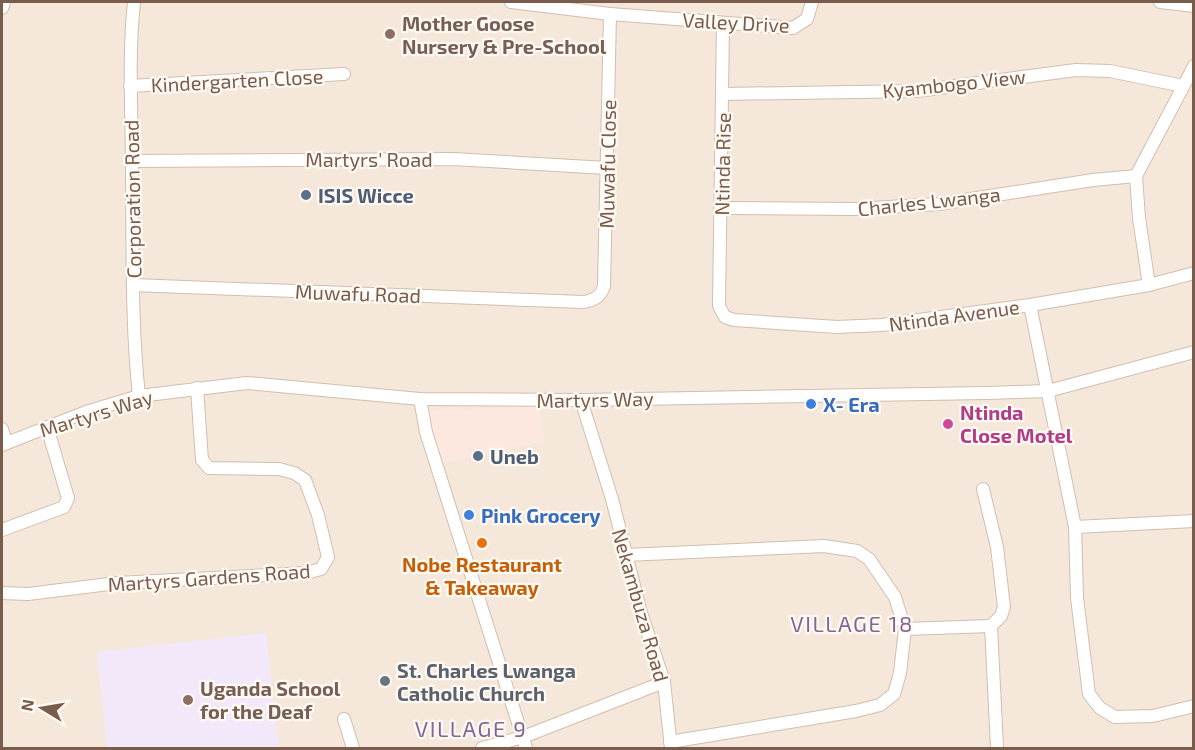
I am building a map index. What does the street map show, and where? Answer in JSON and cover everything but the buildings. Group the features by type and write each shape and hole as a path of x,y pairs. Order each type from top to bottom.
{"street":[{"path":"2,8 4,2"},
{"name":"Corporation Road","path":"134,2 130,86 135,362 139,396"},
{"name":"Valley Drive","path":"511,2 610,14 793,28 807,19 812,2"},
{"path":"1160,2 1194,6"},
{"name":"Muwafu Close","path":"584,302 594,300 602,293 604,286 610,14"},
{"name":"Ntinda Rise","path":"719,306 723,23"},
{"path":"1149,285 1139,218 1136,176 1194,66"},
{"name":"Kyambogo View","path":"723,94 917,91 1084,69 1110,71 1183,86"},
{"name":"Kindergarten Close","path":"130,86 344,74"},
{"name":"Martyrs' Road","path":"132,161 454,159 607,168"},
{"name":"Charles Lwanga","path":"721,208 855,209 930,205 1093,180 1136,176"},
{"name":"Ntinda Avenue","path":"719,306 724,317 734,320 837,327 882,325 1030,305 1149,285 1194,273"},
{"name":"Muwafu Road","path":"133,285 584,302"},
{"path":"1030,305 1075,526 1077,598 1089,694 1100,708 1115,717 1153,716 1194,705"},
{"name":"Martyrs Way","path":"4,444 139,396 247,383 420,399 581,400 1048,391 1194,352"},
{"name":"Martyrs Gardens Road","path":"2,593 28,594 117,583 306,573 321,568 325,564 328,557 318,515 305,480 294,473 279,469 209,468 202,460 197,388"},
{"path":"420,399 426,432 525,743"},
{"name":"Nekambuza Road","path":"581,400 612,499 641,613 664,682 670,745"},
{"path":"2,530 67,504 68,498 48,427"},
{"path":"2,429 4,444"},
{"path":"905,629 991,626 1001,616 1004,607 997,547 983,489"},
{"path":"1075,526 1194,521"},
{"path":"626,555 824,546 857,551 868,559 895,597 905,629 900,673 894,694 880,705 670,745"},
{"path":"991,626 997,748"},
{"path":"482,748 525,743 664,682"},
{"path":"344,718 353,748"}],"shaded area":[{"path":"2,2 1193,2 1193,748 2,748"},
{"path":"538,406 545,441 441,463 427,423 430,410"},
{"name":"Uganda School for the Deaf","path":"266,633 279,748 107,748 97,652"}],"place":[{"name":"Mother Goose Nursery & Pre-School","path":"390,34"},
{"name":"ISIS Wicce","path":"306,195"},
{"name":"X- Era","path":"811,404"},
{"name":"Ntinda Close Motel","path":"948,424"},
{"name":"Uneb","path":"478,456"},
{"name":"Pink Grocery","path":"469,515"},
{"name":"Nobe Restaurant & Takeaway","path":"482,543"},
{"name":"St. Charles Lwanga Catholic Church","path":"385,681"},
{"name":"Uganda School for the Deaf","path":"188,700"}],"district":[{"name":"VILLAGE 18","path":"852,623"},
{"name":"VILLAGE 9","path":"471,728"}]}
